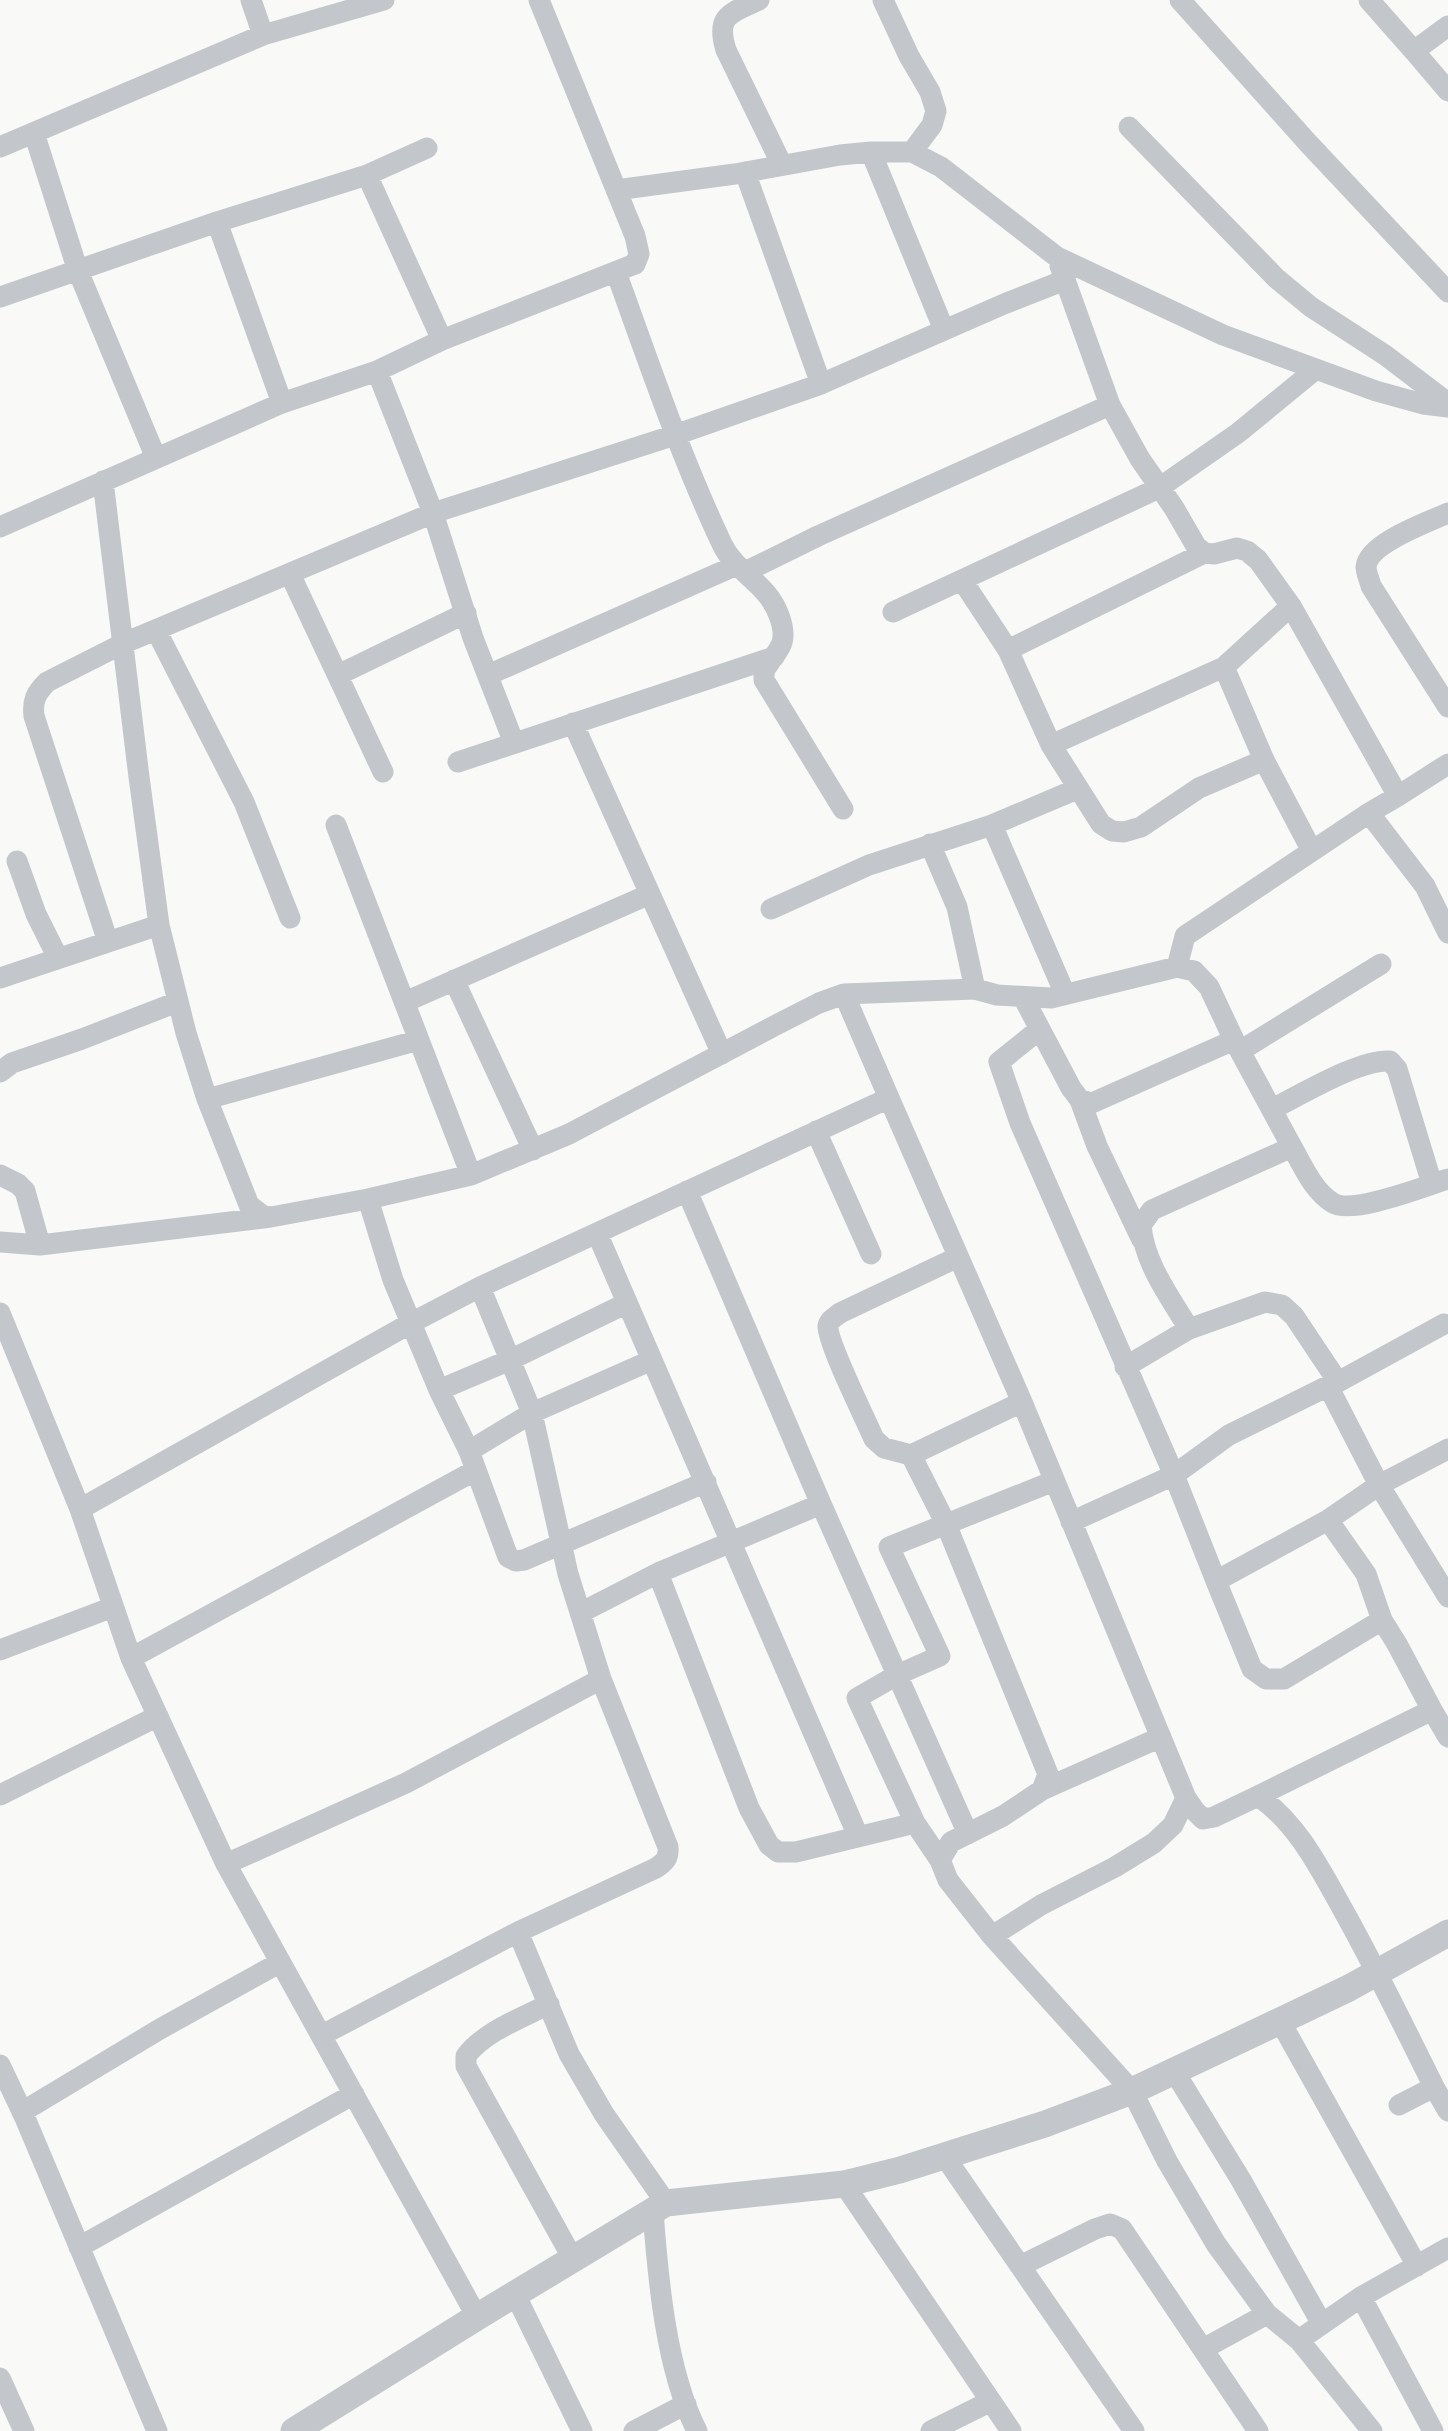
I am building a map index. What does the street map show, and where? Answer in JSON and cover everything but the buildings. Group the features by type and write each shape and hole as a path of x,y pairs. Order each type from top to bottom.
{"street":[{"path":"251,0 264,35"},
{"path":"0,147 264,35 384,0"},
{"path":"0,527 282,403 377,371 442,340 635,264 639,248 539,0"},
{"path":"759,0 732,6 721,29 726,50 782,165"},
{"path":"883,0 909,56 930,92 936,111 932,124 912,152"},
{"path":"1180,0 1316,151 1448,292"},
{"path":"1369,0 1448,91"},
{"path":"1414,51 1448,26"},
{"path":"1129,127 1276,278 1311,307 1385,355 1448,405"},
{"path":"34,133 78,271 156,458"},
{"path":"0,297 217,222 367,175 427,148"},
{"path":"616,189 871,152 912,152 941,167 1057,257 1223,335 1414,401 1448,405"},
{"path":"871,152 944,330"},
{"path":"745,172 821,384"},
{"path":"367,175 442,340"},
{"path":"217,222 282,403"},
{"path":"1057,257 1110,405 1140,459 1174,508 1196,546 1204,554"},
{"path":"616,272 675,435 726,553 764,588 780,618 784,635 783,643 764,670 764,681 843,809"},
{"path":"108,942 34,716 33,707 38,691 47,682 122,644 433,513 675,435 821,384 1065,280"},
{"path":"893,612 1160,488 1238,433 1316,369"},
{"path":"377,371 433,513 466,613 514,743"},
{"path":"488,675 818,536 1110,405"},
{"path":"103,481 159,925 177,1002 207,1099 249,1205 262,1215 271,1217"},
{"path":"1448,513 1409,530 1373,553 1366,567 1371,586 1448,707"},
{"path":"1008,650 1204,554 1237,548 1247,550 1258,560 1291,606 1398,796"},
{"path":"290,573 383,772"},
{"path":"962,580 1008,650 1051,745 1077,789 1101,824 1112,831 1125,832 1141,827 1199,788 1264,760"},
{"path":"1051,745 1224,667 1291,606"},
{"path":"338,675 466,613"},
{"path":"156,630 244,802 290,918"},
{"path":"458,762 774,657"},
{"path":"1224,667 1264,760 1312,851"},
{"path":"573,723 722,1054"},
{"path":"1177,966 1185,936 1369,813 1448,764"},
{"path":"771,909 869,865 992,825 1077,789"},
{"path":"1369,813 1425,886 1448,933"},
{"path":"336,825 471,1175"},
{"path":"992,825 1065,994"},
{"path":"930,844 957,907 975,989"},
{"path":"17,861 36,914 58,958"},
{"path":"405,1002 650,894"},
{"path":"0,978 159,925"},
{"path":"1080,1100 1092,1103 1237,1046 1382,964"},
{"path":"0,1242 40,1245 271,1217 368,1199 471,1175 569,1134 819,1003 844,994 975,989 996,995 1051,998 1177,966 1194,971 1209,987 1237,1046 1292,1147 1318,1190 1334,1204 1351,1207 1398,1196 1440,1181 1397,1069 1390,1061 1378,1060 1360,1066 1272,1109"},
{"path":"454,980 533,1149"},
{"path":"844,994 1022,1402 1186,1798 1195,1812 1203,1819 1214,1817 1432,1710"},
{"path":"1023,997 1071,1088 1080,1100 1097,1146 1151,1263 1189,1329"},
{"path":"0,1072 12,1063 177,1002"},
{"path":"1040,1029 999,1062 1020,1123 1174,1475 1252,1669 1266,1680 1284,1678 1382,1620"},
{"path":"207,1099 419,1040"},
{"path":"80,1509 411,1323 480,1287 889,1098"},
{"path":"816,1131 871,1254"},
{"path":"1142,1240 1141,1225 1152,1210 1292,1147"},
{"path":"0,1176 18,1184 25,1191 40,1245"},
{"path":"687,1191 821,1504 968,1834"},
{"path":"368,1199 393,1280 439,1390 472,1460 508,1557 516,1561 524,1560 706,1482"},
{"path":"597,1233 858,1836"},
{"path":"958,1257 831,1319 828,1326 835,1350 874,1439 884,1448 911,1455 1022,1402"},
{"path":"322,2035 518,1932 657,1868 669,1855 668,1847 601,1679 580,1613 532,1413 480,1287"},
{"path":"1125,1367 1189,1329 1265,1302 1282,1305 1294,1316 1333,1384 1379,1485 1448,1597"},
{"path":"439,1390 510,1360 627,1303"},
{"path":"0,1313 80,1509 131,1658 226,1864 477,2317"},
{"path":"1071,1522 1174,1475 1229,1435 1333,1384 1444,1324"},
{"path":"131,1658 472,1460 532,1413 652,1360"},
{"path":"1216,1581 1328,1520 1379,1485 1448,1449"},
{"path":"911,1455 946,1524 1042,1757 1048,1774 1042,1790"},
{"path":"1054,1481 889,1547 940,1656 897,1675 857,1698 915,1823 940,1860 948,1880 992,1936 1132,2091 1167,2161 1216,2244 1267,2314 1299,2340 1372,2431"},
{"path":"580,1613 658,1573 821,1504"},
{"path":"1328,1520 1366,1574 1382,1620 1448,1737"},
{"path":"658,1573 749,1808 769,1845 778,1851 796,1852 915,1823"},
{"path":"0,1650 113,1607"},
{"path":"226,1864 406,1783 601,1679"},
{"path":"0,1795 158,1716"},
{"path":"940,1860 951,1842 1003,1815 1042,1790 1161,1737"},
{"path":"1258,1796 1267,1802 1306,1846 1378,1972 1448,2111"},
{"path":"992,1936 1041,1905 1154,1843 1173,1825 1186,1798"},
{"path":"518,1932 569,2055 660,2207 658,2283 677,2375 697,2431"},
{"path":"299,2430 477,2317 660,2207 844,2184 945,2157 1045,2124 1132,2091 1280,2021 1378,1972 1448,1933"},
{"path":"22,2112 160,2029 279,1963"},
{"path":"549,2004 503,2028 472,2048 466,2056 466,2066 573,2259"},
{"path":"1280,2021 1417,2266"},
{"path":"0,2065 158,2431"},
{"path":"1174,2071 1241,2180 1322,2324"},
{"path":"1399,2105 1434,2087"},
{"path":"79,2247 354,2094"},
{"path":"945,2157 1134,2431"},
{"path":"844,2184 1011,2431"},
{"path":"1020,2266 1095,2229 1110,2224 1122,2229 1258,2431"},
{"path":"1299,2340 1360,2297 1448,2248"},
{"path":"515,2294 582,2431"},
{"path":"1360,2297 1433,2431"},
{"path":"1203,2349 1267,2314"},
{"path":"0,2378 24,2431"},
{"path":"931,2431 991,2401"},
{"path":"634,2431 686,2404"}]}
